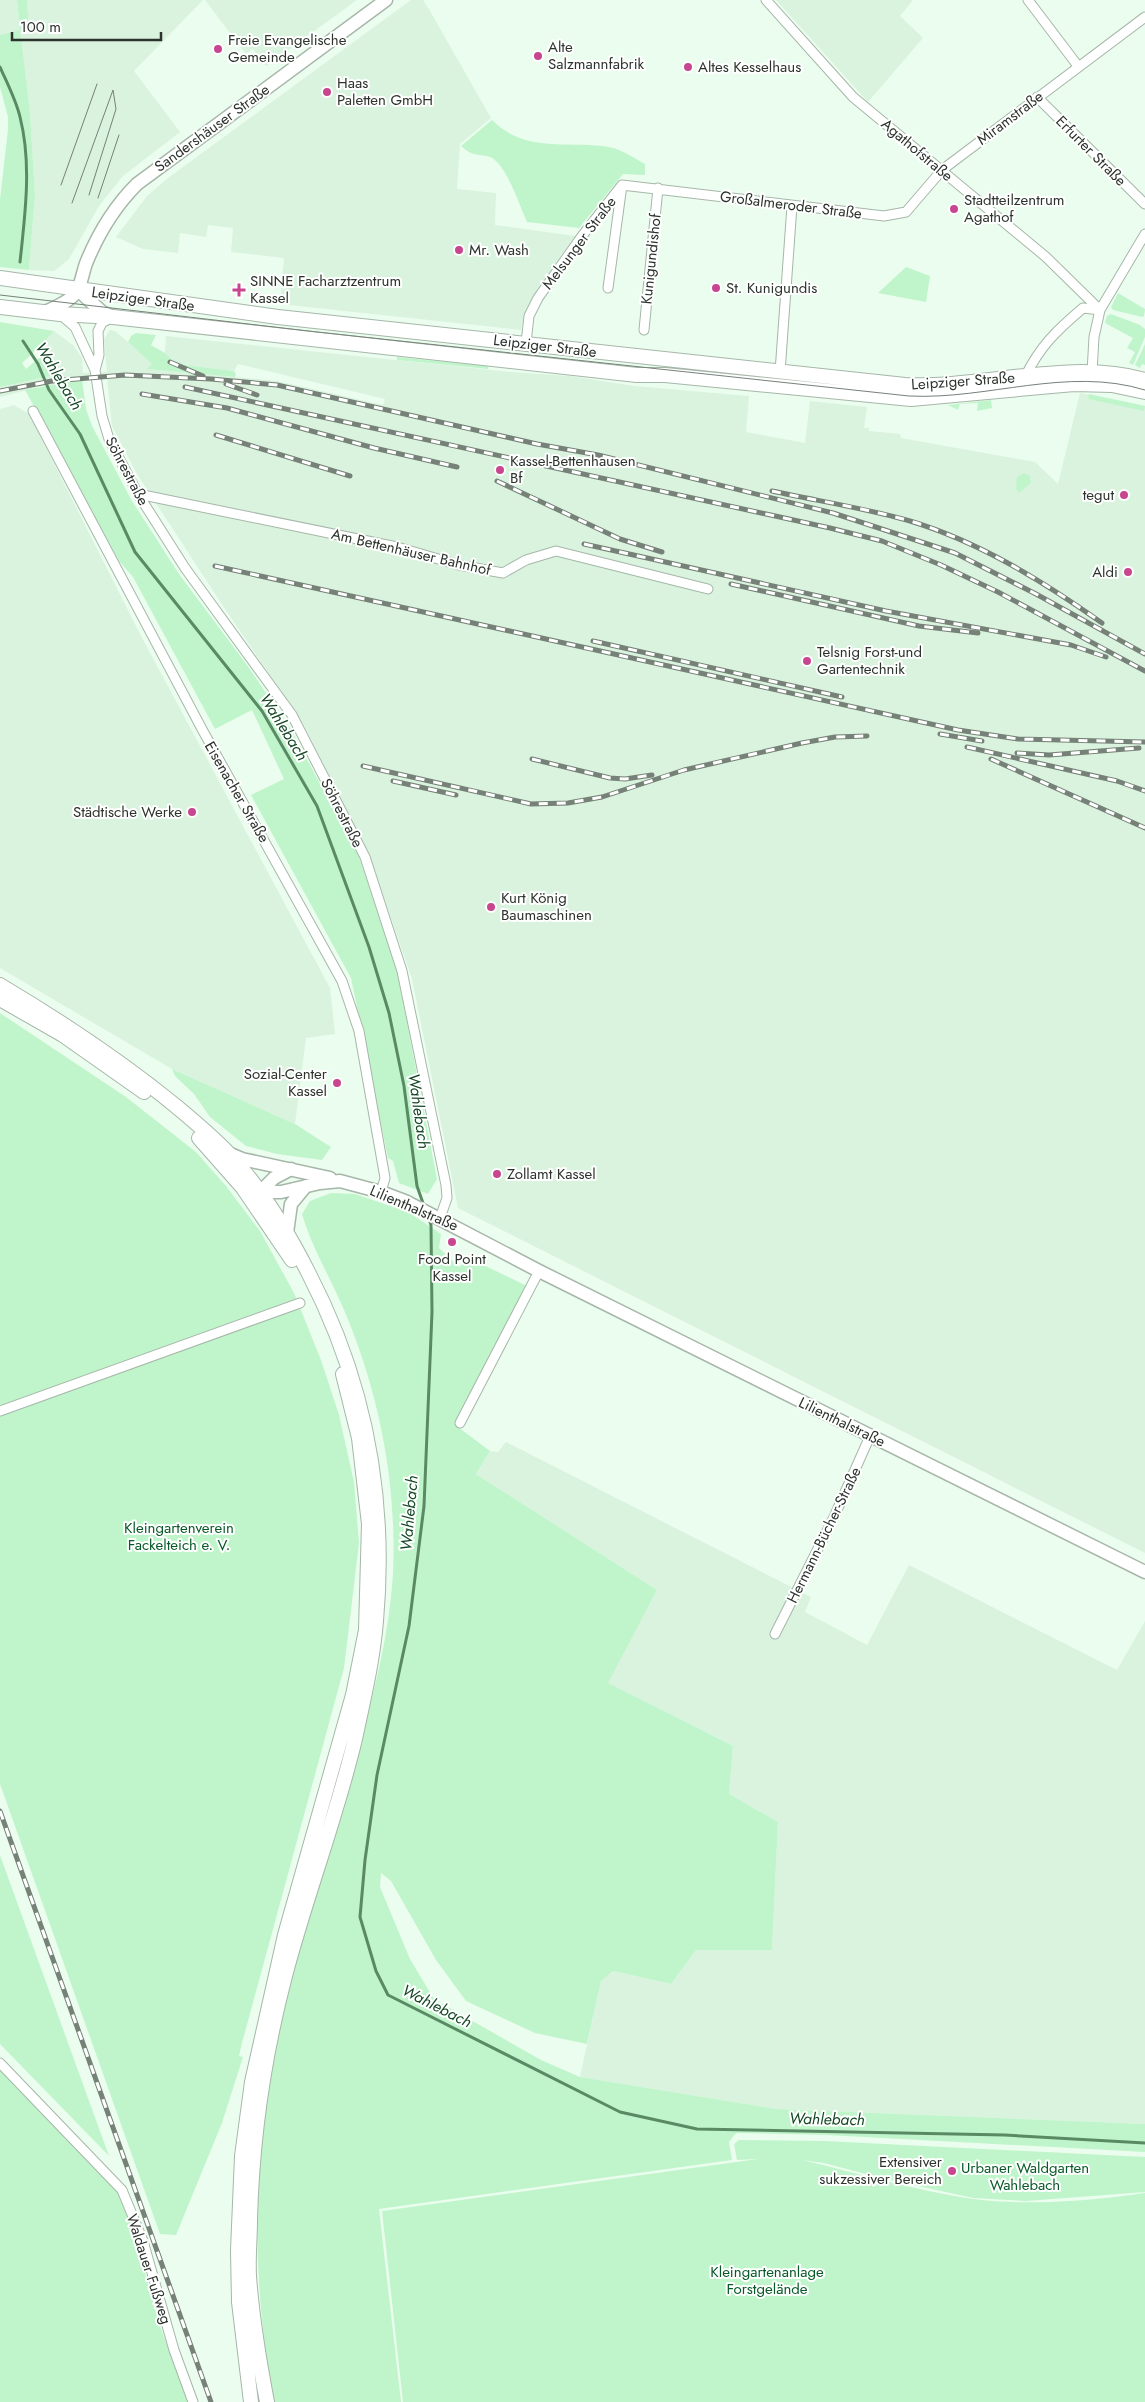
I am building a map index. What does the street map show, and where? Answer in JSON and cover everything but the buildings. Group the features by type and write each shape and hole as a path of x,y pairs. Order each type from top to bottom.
{"main road":[{"name":"Sandershäuser Straße","path":"45,312 67,300 78,290 87,262 105,226 115,209 137,184 386,0"},
{"name":"Leipziger Straße","path":"0,278 278,317 921,386 1025,377 1145,380"},
{"path":"78,290 102,312 113,317"},
{"name":"Leipziger Straße","path":"0,307 60,314 113,317 637,375 665,375 907,399 1056,385 1091,378 1145,392"},
{"path":"0,985 68,1026 133,1071 228,1152 260,1192 287,1233 334,1326 360,1400 370,1448 377,1498 379,1551 376,1624 354,1741 285,1977 267,2056 255,2126 249,2274 257,2351 267,2402"},
{"path":"0,999 70,1040 148,1095 211,1150 243,1188 292,1260"},
{"path":"228,1152 242,1159 340,1181"},
{"path":"260,1192 274,1178 291,1169"},
{"name":"Lilienthalstraße","path":"260,1192 281,1192 340,1181 381,1192 421,1208 539,1271 1145,1572"},
{"path":"287,1233 291,1204 306,1186"},
{"path":"243,1188 260,1192"},
{"path":"251,2402 240,2302 238,2250 242,2156 252,2082 284,1935 353,1695 366,1630 370,1524 359,1438 333,1346 317,1307 292,1260 260,1192"}],"street":[{"name":"Agathofstraße","path":"766,0 853,97 1046,258 1100,310"},
{"path":"1028,0 1078,66"},
{"name":"Miramstraße","path":"942,170 1078,66 1143,22"},
{"name":"Erfurter Straße","path":"1037,97 1145,204"},
{"name":"Großalmeroder Straße","path":"622,185 884,216 906,212 942,170"},
{"name":"Melsunger Straße","path":"608,288 622,185"},
{"name":"Melsunger Straße","path":"526,344 529,316 538,298 577,242 622,185"},
{"name":"Kunigundishof","path":"644,330 658,188"},
{"path":"780,372 792,206"},
{"path":"1091,378 1094,337 1100,310 1145,234"},
{"path":"1025,377 1041,347 1054,333 1083,308 1100,310"},
{"name":"Söhrestraße","path":"60,314 75,327 95,370 105,428 138,494 185,568 292,715 365,857 402,971 446,1185 447,1198 437,1216"},
{"name":"Söhrestraße","path":"95,370 99,355 98,331 102,323 113,317"},
{"name":"Eisenacher Straße","path":"33,411 198,722 342,981 359,1031 385,1178 381,1192"},
{"name":"Am Bettenhäuser Bahnhof","path":"138,494 397,547 458,565 503,573 526,560 556,551 708,589"},
{"path":"460,1423 539,1271"},
{"path":"0,1411 300,1304"},
{"name":"Hermann-Bücher-Straße","path":"776,1634 834,1517 870,1436"},
{"name":"Waldauer Fußweg","path":"0,2063 122,2190 143,2240 174,2350 193,2402"}],"shaded area":[{"path":"0,0 17,0 20,30 29,29 27,0 203,0 134,71 180,132 123,176 99,206 69,259 54,271 29,270 35,195 30,112 19,31 0,35"},
{"path":"205,0 357,0 266,66 253,49 246,54"},
{"path":"411,0 423,0 491,118 460,144 457,189 496,193 495,225 575,236 537,289 524,315 521,330 280,304 284,258 231,252 233,228 208,225 206,237 180,233 178,253 143,249 116,237 147,196 168,178"},
{"path":"776,0 913,0 900,16 923,38 868,102"},
{"path":"110,330 115,331 153,364 148,369 277,381 383,405 385,399 238,364 234,371 176,364 165,353 166,336 510,372 570,376 634,386 749,396 746,432 805,443 810,401 867,407 864,428 869,428 869,431 900,434 901,438 1035,462 1058,484 1080,393 1145,406 1145,1553 458,1208 412,979 371,860 304,725 221,603 137,474 112,426 107,379 82,379 0,397 0,387 51,376 40,357 46,353 40,347 54,331 73,345 82,358 83,373 107,372 104,339"},
{"path":"14,405 29,414 141,636 330,988 335,1034 306,1038 295,1124 172,1069 0,968 0,409"},
{"path":"506,1442 811,1597 805,1612 867,1645 909,1565 1117,1670 1145,1621 1145,2124 777,2109 580,2077 601,1981 613,1971 671,1984 696,1950 772,1950 778,1822 729,1794 733,1746 607,1683 657,1590 476,1474 490,1451 498,1452"}],"green space":[{"path":"17,0 27,0 29,29 20,31 30,112 35,195 29,270 0,267 0,200 8,117 0,87 0,35 20,30"},
{"path":"492,120 505,131 533,142 593,145 618,150 645,164 645,175 623,174 579,228 527,222 507,176 496,161 490,157 472,153 461,146"},
{"path":"906,267 930,276 926,302 878,293"},
{"path":"1118,293 1145,309 1144,316 1113,310 1111,307"},
{"path":"1111,314 1140,325 1145,329 1145,337 1133,365 1129,363 1135,352 1127,348 1133,338 1105,323 1107,316"},
{"path":"0,322 54,331 22,363 26,369 40,357 51,376 0,387"},
{"path":"136,333 156,335 151,345 165,353 177,364 234,371 235,377 147,369 152,364 128,342 131,336"},
{"path":"1145,344 1145,365 1142,364 1140,368 1135,365"},
{"path":"397,357 488,366 488,369 397,360"},
{"path":"82,379 86,409 92,426 132,501 179,574 247,665 292,731 359,857 397,970 437,1179 428,1194 399,1183 393,1161 388,1158 351,978 251,795 284,779 252,710 215,729 133,577 119,561 25,390"},
{"path":"1089,394 1145,406 1144,411 1088,399"},
{"path":"991,400 992,408 977,411 978,403 960,404 958,410 948,405"},
{"path":"1024,473 1030,476 1031,483 1019,493 1016,489 1017,477"},
{"name":"Kleingartenverein Fackelteich e. V.","path":"0,1013 126,1097 196,1152 226,1186 260,1231 294,1293 321,1360 339,1415 354,1482 359,1543 344,1668 242,2043 239,2056 243,2057 222,2123 176,2235 160,2234 0,1784"},
{"path":"172,1069 295,1124 331,1147 322,1160 277,1154 246,1146 210,1117 194,1094 175,1076"},
{"path":"331,1193 355,1194 408,1212 441,1234 439,1248 459,1267 469,1258 527,1286 458,1427 490,1451 476,1474 657,1590 608,1683 733,1746 729,1794 778,1822 772,1950 696,1950 671,1984 613,1971 601,1981 587,2044 535,2033 466,2001 436,1960 391,1881 381,1873 380,1887 410,1959 434,1999 541,2060 580,2077 777,2109 1145,2124 1145,2152 827,2135 738,2133 729,2142 732,2160 379,2209 401,2402 274,2402 264,2338 259,2285 258,2241 260,2154 271,2068 289,1983 378,1673 388,1623 393,1573 392,1505 383,1438 376,1406 356,1341 302,1214 310,1201"},
{"path":"0,1855 109,2156 0,2044"},
{"path":"0,2068 123,2196 160,2326 188,2402 0,2402"},
{"name":"Kleingartenanlage Forstgelände","path":"739,2140 825,2141 1145,2157 1145,2192 1026,2201 973,2198 881,2178 824,2163 802,2160 930,2191 973,2199 1016,2202 1059,2202 1145,2193 1145,2402 403,2402 382,2211 758,2159 737,2160 734,2144"}],"waterway":[{"name":"Wahlebach","path":"0,67 18,111 26,153 26,190 20,262"},
{"name":"Wahlebach","path":"23,341 38,364 49,390 80,434 135,552 262,711 317,806 369,947 389,1013 404,1086 417,1186 424,1206"},
{"name":"Wahlebach","path":"429,1219 431,1225 432,1312 424,1506 409,1626 377,1775 365,1860 360,1917 376,1971 388,1995 620,2112 697,2129 1005,2135 1145,2143"}],"tram line":[{"path":"61,185 97,84"},
{"path":"72,203 113,90 116,109 89,195"},
{"path":"98,198 119,135"},
{"path":"0,295 317,332 909,396 939,396 1057,382 1086,381 1116,384 1145,390"}],"railway":[{"path":"170,362 203,376"},
{"path":"0,391 52,381 125,375 211,379 277,385 537,444 598,455 833,513 955,553 1036,594 1145,654"},
{"path":"226,384 257,395"},
{"path":"185,387 882,541 941,565 998,592 1145,671"},
{"path":"142,394 227,408 374,448 457,467"},
{"path":"216,435 350,476"},
{"path":"497,481 620,539 662,552"},
{"path":"772,491 876,512 936,530 961,540 1011,565 1102,623"},
{"path":"584,544 886,611 1071,645 1106,657"},
{"path":"215,566 958,730 1018,739 1145,742"},
{"path":"731,584 919,626 978,633"},
{"path":"593,641 842,697"},
{"path":"940,734 982,741"},
{"path":"363,766 531,804 568,803 602,797 684,770 802,743 835,737 867,736"},
{"path":"967,747 1117,781 1145,791"},
{"path":"1017,753 1049,755 1139,748"},
{"path":"532,759 610,778 625,779 652,775"},
{"path":"991,759 1145,828"},
{"path":"393,781 456,795"},
{"path":"0,1811 211,2402"}],"place":[{"name":"Freie Evangelische Gemeinde","path":"218,49"},
{"name":"Alte Salzmannfabrik","path":"538,56"},
{"name":"Altes Kesselhaus","path":"688,67"},
{"name":"Haas Paletten GmbH","path":"327,92"},
{"name":"Stadtteilzentrum Agathof","path":"954,209"},
{"name":"Mr. Wash","path":"459,250"},
{"name":"St. Kunigundis","path":"716,288"},
{"name":"SINNE Facharztzentrum Kassel","path":"239,290"},
{"name":"Kassel-Bettenhausen Bf","path":"500,470"},
{"name":"tegut","path":"1124,495"},
{"name":"Aldi","path":"1128,572"},
{"name":"Telsnig Forst-und Gartentechnik","path":"807,661"},
{"name":"Städtische Werke","path":"192,812"},
{"name":"Kurt König Baumaschinen","path":"491,907"},
{"name":"Sozial-Center Kassel","path":"337,1083"},
{"name":"Zollamt Kassel","path":"497,1174"},
{"name":"Food Point Kassel","path":"452,1242"},
{"name":"Extensiver sukzessiver Bereich","path":"952,2171"}],"park label":[{"name":"Urbaner Waldgarten Wahlebach","path":"1025,2176"}]}
